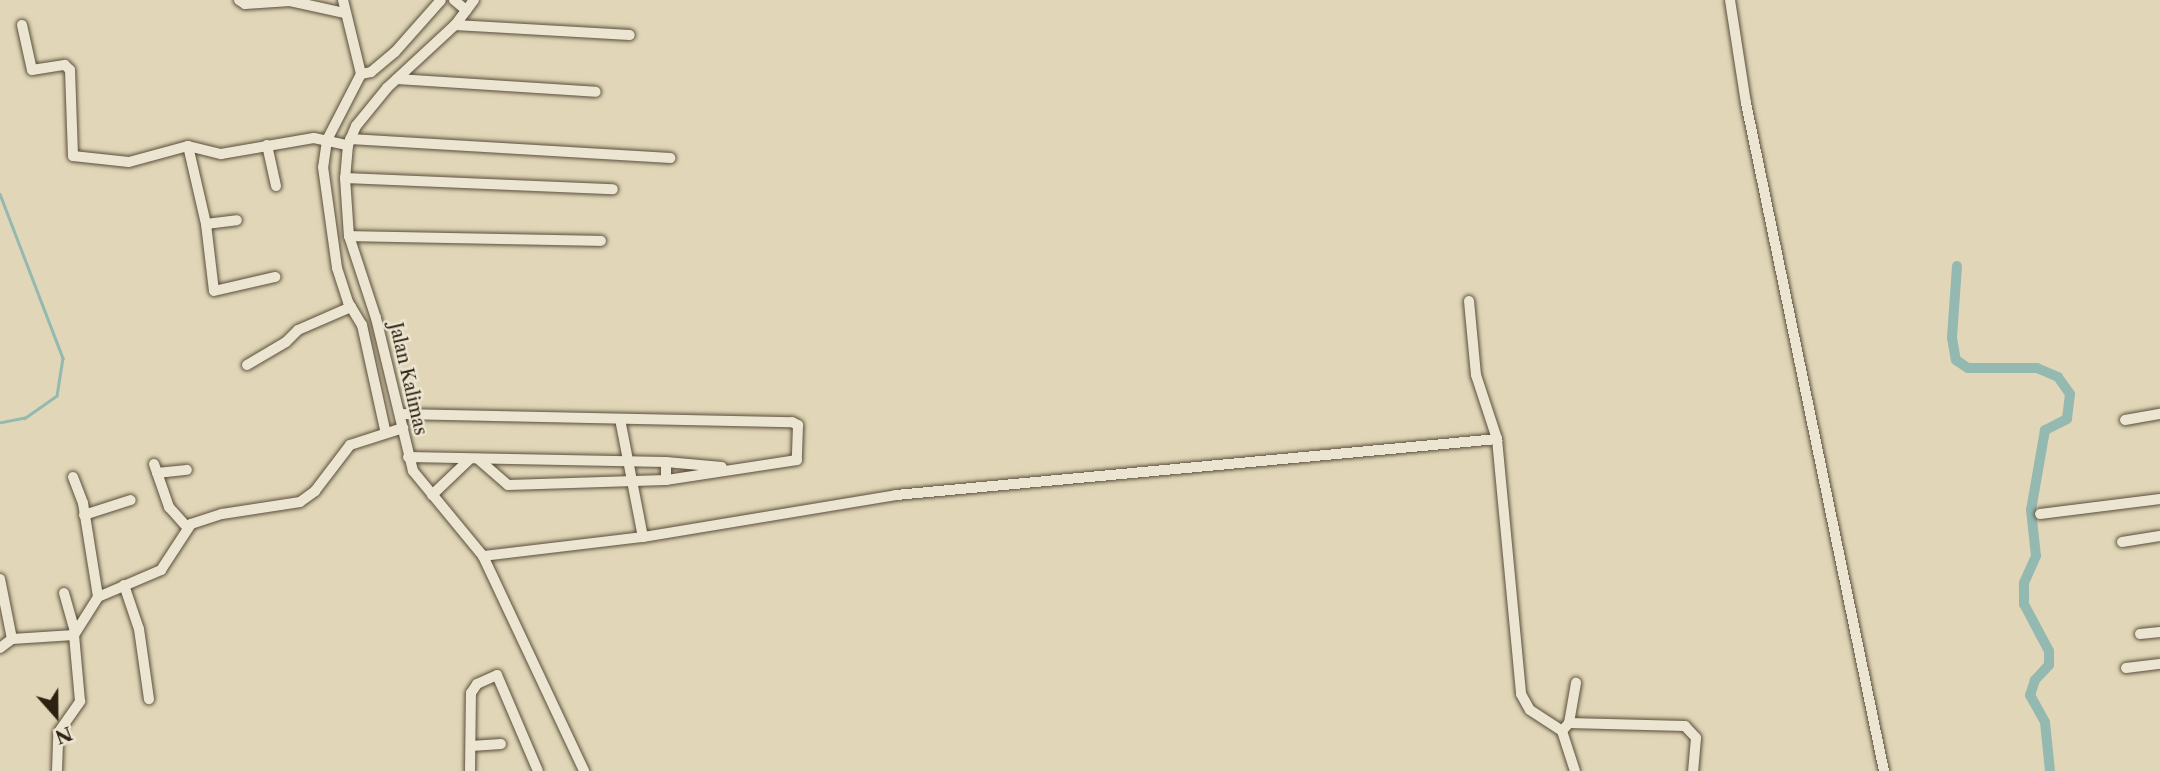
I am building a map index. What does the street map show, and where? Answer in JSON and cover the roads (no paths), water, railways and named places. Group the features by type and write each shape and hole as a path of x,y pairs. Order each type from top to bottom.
{"street":[{"path":"239,0 244,4 290,1 344,13"},
{"path":"74,634 98,597 161,570 186,526 222,514 310,497 345,449 394,429 362,325 351,307 332,241 323,167 340,142 361,74 344,13 343,0"},
{"path":"361,74 371,72 395,52 441,0"},
{"name":"Jalan Kalimas","path":"474,0 460,5 455,25 397,79 340,142 349,236 400,414 394,429 432,495 483,556 580,770"},
{"path":"1730,0 1746,103 1884,771"},
{"path":"22,25 32,70 65,65 70,70 73,156 129,162 188,146 221,154 267,145 340,142 670,158"},
{"path":"455,25 630,35"},
{"path":"397,79 596,92"},
{"path":"267,145 276,186"},
{"path":"188,146 206,224 214,291 275,277"},
{"path":"345,178 613,188"},
{"path":"206,224 237,220"},
{"path":"349,236 601,241"},
{"path":"1469,301 1476,375 1497,439 1519,686 1528,708 1566,727 1685,726 1696,738 1693,771"},
{"path":"247,365 286,342 298,330 351,307"},
{"path":"400,414 798,425 797,460 666,480 508,485 474,459"},
{"path":"2125,420 2160,414"},
{"path":"621,419 643,537"},
{"path":"483,556 643,537 896,495 1497,439"},
{"path":"408,457 666,462 739,469"},
{"path":"432,495 474,459"},
{"path":"666,462 666,480"},
{"path":"186,526 169,507 155,469 187,470"},
{"path":"73,477 84,515 98,597"},
{"path":"2040,514 2160,499"},
{"path":"84,515 131,500"},
{"path":"2122,541 2160,536"},
{"path":"0,579 12,639"},
{"path":"124,585 139,629 149,699"},
{"path":"57,771 58,733 80,701 74,634 64,593"},
{"path":"2140,634 2160,632"},
{"path":"0,648 12,639 74,634"},
{"path":"2126,668 2160,664"},
{"path":"471,771 473,688 500,676 538,771"},
{"path":"1574,771 1566,727 1576,683"},
{"path":"471,746 501,744"}],"waterway":[{"path":"0,194 63,358 57,396 25,418 0,423"},
{"path":"1957,266 1952,338 1956,360 1968,368 2037,368 2058,377 2070,394 2067,419 2045,430 2031,510 2036,556 2024,583 2024,604 2049,651 2049,665 2035,680 2030,695 2045,722 2050,771"}]}
